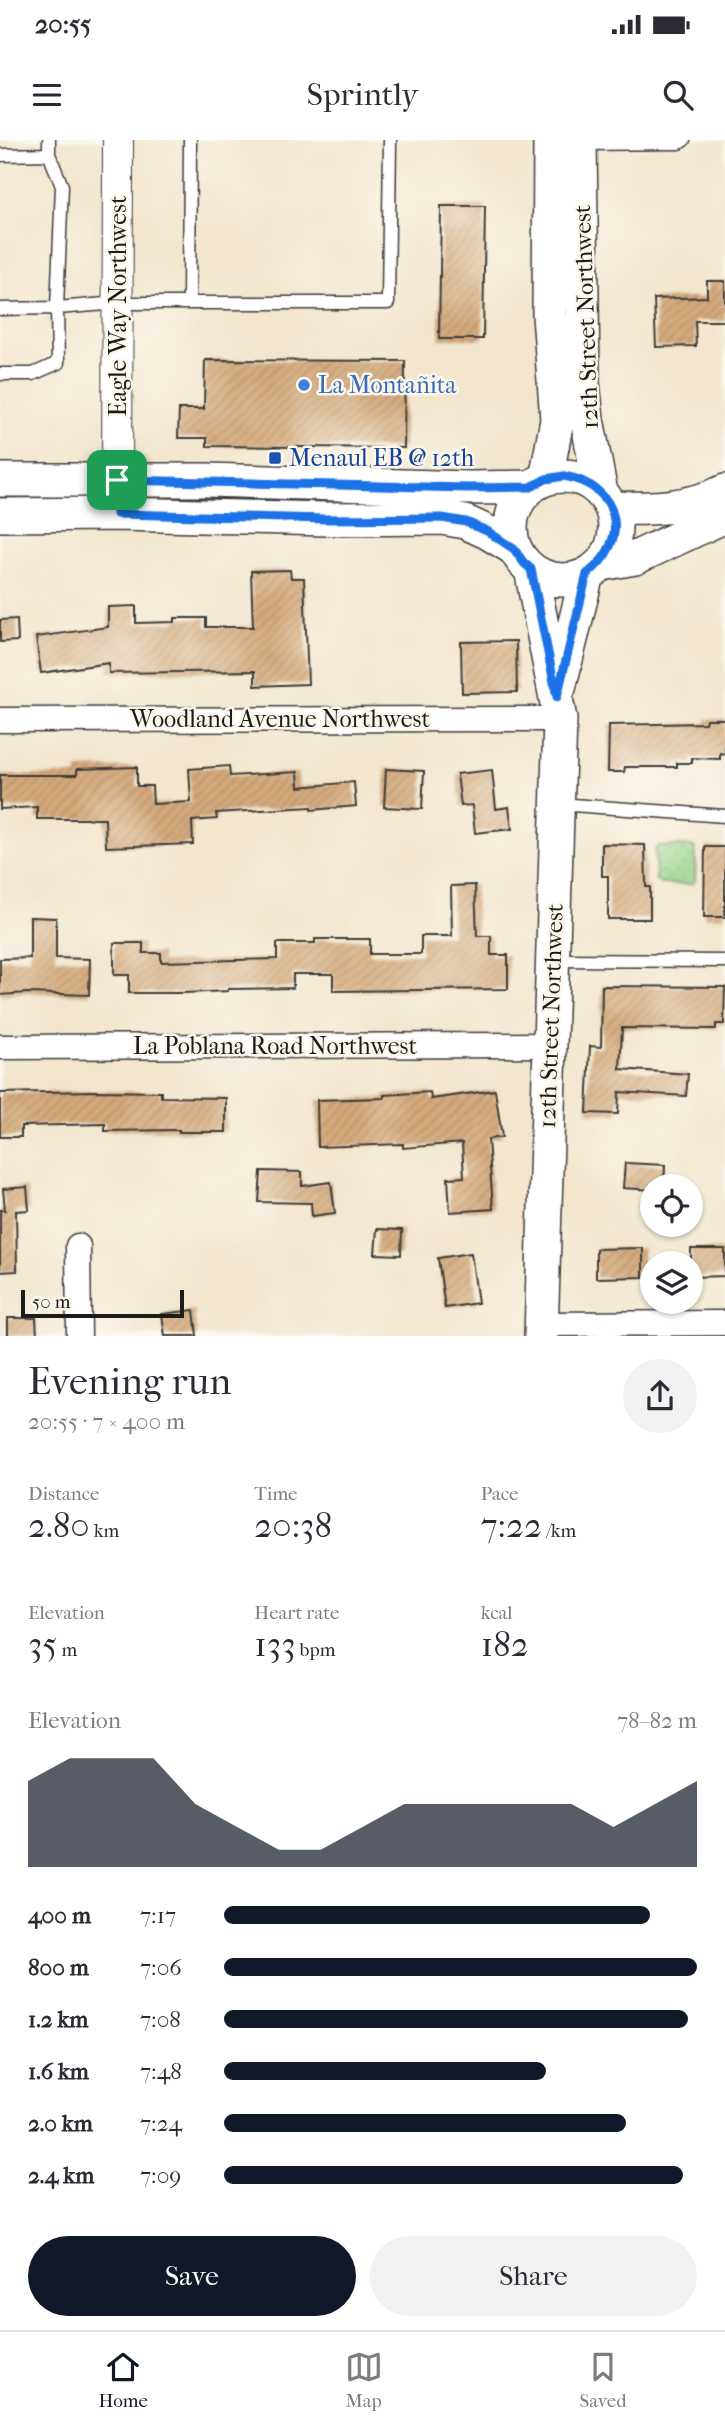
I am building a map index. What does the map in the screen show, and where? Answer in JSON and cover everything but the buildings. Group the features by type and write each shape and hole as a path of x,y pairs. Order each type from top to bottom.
{"main road":[{"name":"12th Street Northwest","path":"539,483 557,420 549,315 565,142"},
{"name":"12th Street Northwest","path":"565,142 587,419 606,500"},
{"path":"0,480 469,488 539,483 564,476 580,479 596,488 606,500 615,533 610,550 594,569"},
{"path":"523,559 511,531 512,515 519,499 539,483"},
{"path":"606,500 664,508 687,504 725,491"},
{"path":"0,515 442,518 469,523 553,579 570,580 594,569 635,558 725,516"},
{"name":"12th Street Northwest","path":"523,559 559,708"},
{"name":"12th Street Northwest","path":"541,1330 559,708 594,569"}],"street":[{"name":"Eagle Way Northwest","path":"117,514 118,140"},
{"name":"Woodland Avenue Northwest","path":"0,720 559,708"},
{"name":"La Poblana Road Northwest","path":"0,1046 550,1045"},
{"path":"78,1246 79,1336"},
{"path":"541,1330 725,1323"}],"lane":[{"path":"0,374 33,374 58,363 57,308 62,186 49,155 49,140"},
{"path":"189,303 190,140"},
{"path":"0,309 118,303 388,303 390,140"},
{"path":"565,142 679,143 684,140"},
{"path":"0,155 49,155"},
{"path":"558,804 725,816"},
{"path":"553,960 725,961"}],"green space":[{"path":"658,846 692,846 696,850 695,881 692,884 661,884 656,880 655,850"}],"place":[{"name":"La Montañita","path":"304,385"},
{"name":"Menaul EB @ 12th","path":"275,458"}],"route":[{"path":"564,476 580,479 596,488 607,500 614,516 615,533 610,550 601,564 587,574 557,697 531,569 514,549 487,531 466,522 442,518 244,518 117,514 117,480 469,488 531,487 546,479 564,476"}]}
